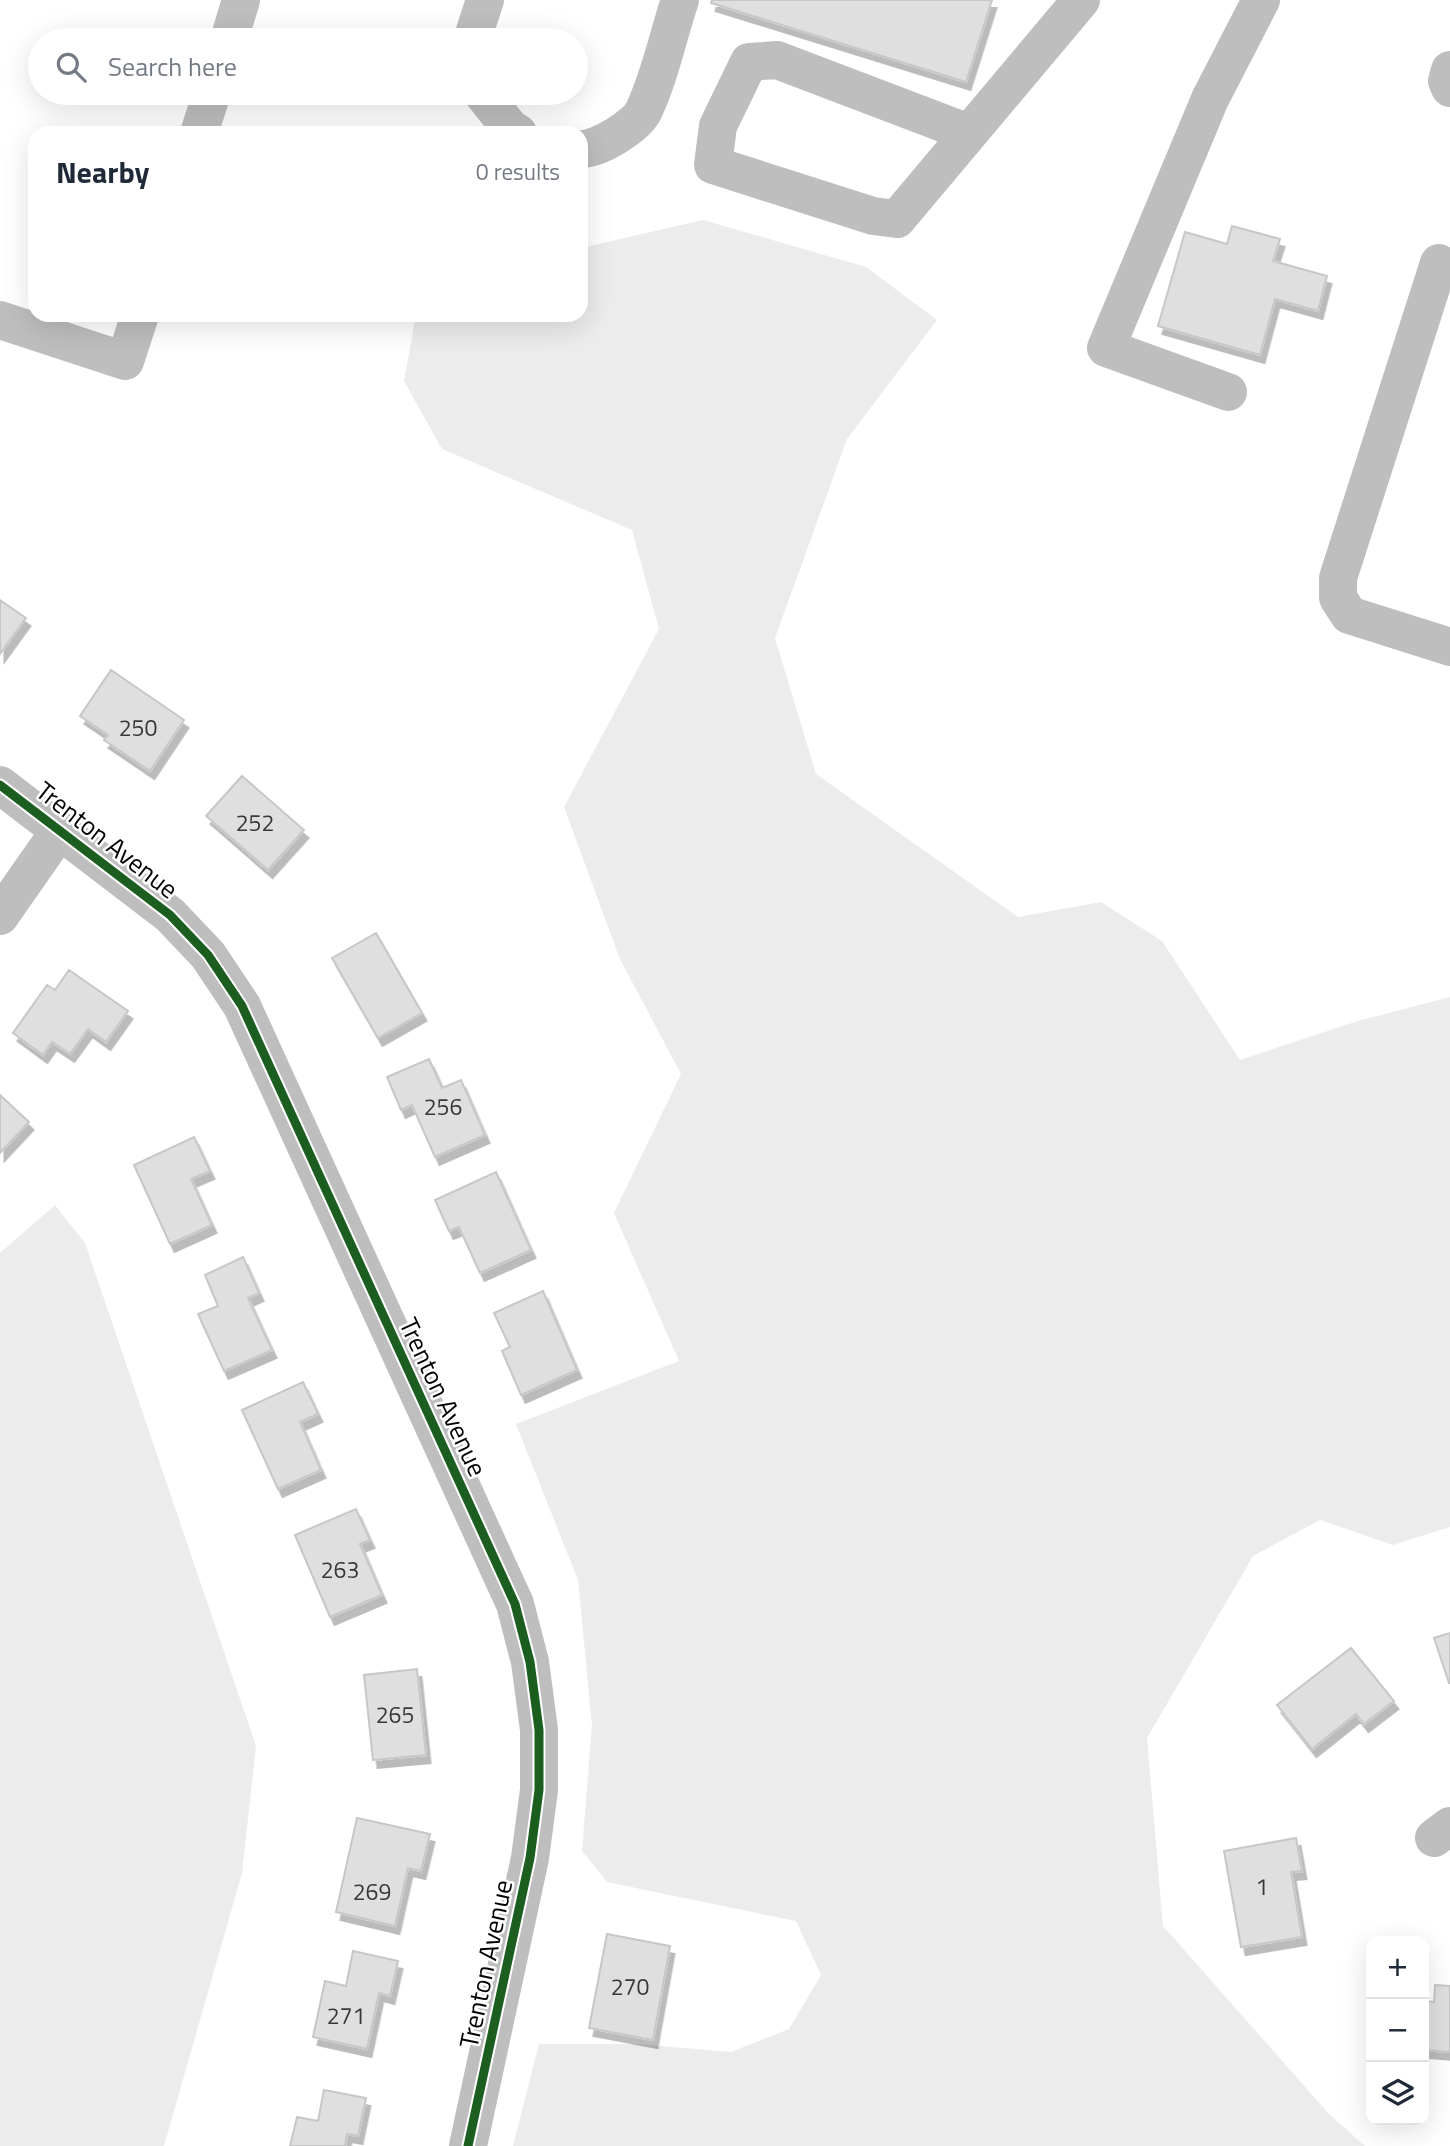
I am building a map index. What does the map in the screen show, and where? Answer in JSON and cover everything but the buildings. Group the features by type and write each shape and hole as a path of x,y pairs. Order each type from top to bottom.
{"street":[{"path":"233,28 241,0"},
{"path":"476,28 485,0"},
{"path":"588,149 614,137 643,112 680,0"},
{"path":"969,133 777,60 749,62 718,126 713,164 873,216 897,219 969,133 1080,0"},
{"path":"1228,392 1106,348 1210,99 1261,0"},
{"path":"1450,70 1447,81 1450,88"},
{"path":"202,126 208,105"},
{"path":"492,105 508,126"},
{"path":"1439,263 1338,578 1338,598 1349,615 1450,647"},
{"path":"0,320 125,361 138,322"},
{"name":"Trenton Avenue","path":"0,785 170,915 208,955 242,1006 514,1604 532,1675 539,1730 539,1790 530,1858 468,2146"},
{"path":"0,916 60,830"}],"shaded area":[{"path":"703,220 866,267 937,320 847,439 775,638 816,774 1018,917 1101,902 1162,941 1240,1060 1358,1021 1450,997 1450,1527 1393,1545 1320,1520 1253,1556 1147,1738 1163,1926 1329,2114 1365,2146 513,2146 539,2044 637,2044 731,2052 789,2029 821,1975 796,1921 607,1882 582,1851 592,1725 578,1580 516,1424 679,1361 614,1213 681,1074 620,959 564,807 659,629 632,530 442,449 404,381 415,322 588,322 588,246"},
{"path":"55,1205 85,1243 256,1746 242,1873 164,2146 0,2146 0,1253"}],"cycle path":[{"path":"0,785 170,915 208,955 242,1006 515,1604 530,1662 539,1730 539,1790 530,1858 468,2146"}]}
